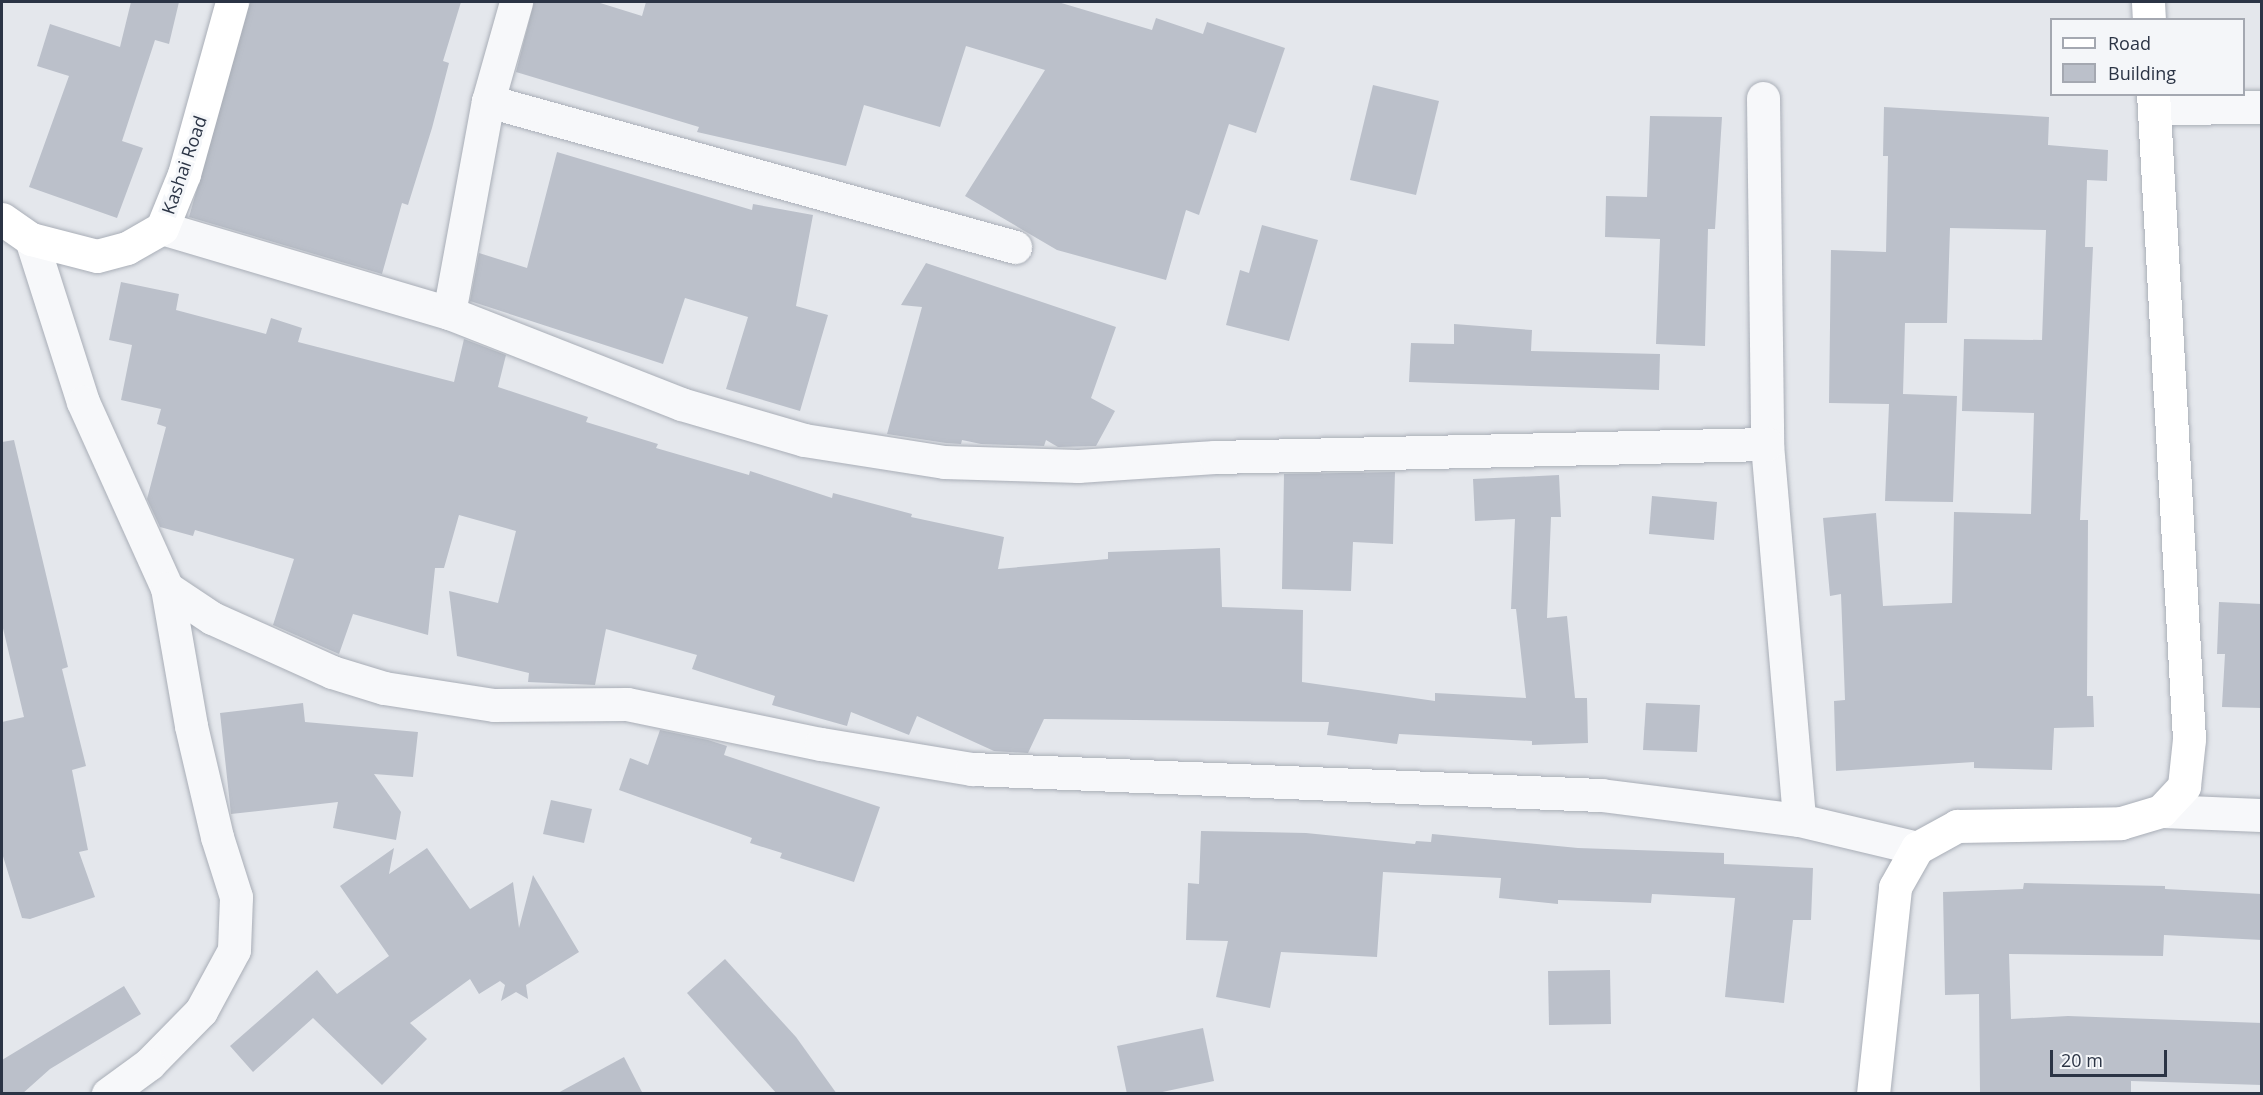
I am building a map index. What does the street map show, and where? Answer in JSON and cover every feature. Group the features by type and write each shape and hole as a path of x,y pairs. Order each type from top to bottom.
{"street":[{"name":"Kashai Road","path":"2,219 31,239 97,256 127,248 162,228 184,174 232,2"},
{"path":"449,314 488,101 516,2"},
{"path":"2148,2 2149,18"},
{"path":"1763,98 1767,444 1799,820"},
{"path":"488,101 1015,247"},
{"path":"2161,811 2184,786 2189,739 2153,101 2262,107"},
{"path":"162,228 449,314 704,410 804,440 944,462 1078,466 1215,457 1767,444"},
{"path":"31,239 82,402 167,588 191,726 217,837 236,897 234,950 201,1011 149,1064 108,1094"},
{"path":"167,588 212,618 332,672 384,688 494,705 627,704 821,744 972,769 1601,795 1799,820 1917,848"},
{"path":"1873,1094 1895,887 1917,848 1957,826 2121,823 2161,811 2262,815"}],"building":[{"path":"131,2 179,2 169,44 155,40 122,141 143,148 117,218 29,187 69,76 37,66 50,24 120,47"},
{"path":"250,2 461,2 443,61 449,63 432,128 408,205 402,203 382,274 189,217"},
{"path":"534,2 597,2 642,16 646,2 1058,2 1152,30 1156,18 1203,34 1207,22 1285,48 1256,133 1229,124 1199,215 1186,210 1166,280 1057,250 965,196 1045,70 966,46 940,127 864,105 846,166 697,132 699,127 516,72"},
{"path":"1373,85 1439,101 1416,195 1350,180"},
{"path":"1884,107 2049,117 2048,145 2108,150 2107,181 2087,180 2085,247 2093,247 2080,520 2088,520 2087,696 2093,696 2094,727 2054,728 2052,770 1974,768 1974,762 1836,771 1834,701 1845,700 1841,594 1830,596 1823,518 1876,513 1883,606 1952,603 1954,512 2031,514 2034,413 1962,411 1964,339 2042,340 2046,230 1950,228 1947,323 1905,323 1903,394 1957,396 1953,502 1885,501 1889,404 1829,403 1831,250 1886,252 1888,156 1883,156"},
{"path":"1650,116 1722,117 1715,229 1708,229 1705,346 1656,344 1660,239 1605,237 1606,196 1647,197"},
{"path":"557,152 752,210 753,204 813,215 796,306 828,315 800,411 726,389 748,317 685,298 663,364 470,301 479,253 527,268"},
{"path":"1262,225 1318,240 1289,341 1226,325 1240,270 1249,273"},
{"path":"926,263 1116,327 1091,398 1115,411 1096,446 1058,447 1046,440 1044,446 981,444 962,440 961,444 887,434 922,307 901,305"},
{"path":"121,282 179,294 176,310 266,334 271,318 302,328 298,342 454,382 464,339 506,355 498,387 588,417 586,422 658,444 656,448 749,475 750,471 832,498 833,493 912,514 911,517 1004,537 998,569 1108,559 1108,552 1220,548 1222,607 1303,610 1302,682 1435,701 1435,693 1526,698 1516,609 1511,609 1515,519 1475,521 1473,479 1559,475 1561,517 1551,517 1547,618 1567,616 1575,698 1587,698 1588,743 1532,745 1532,741 1399,734 1397,744 1327,735 1329,722 1044,719 1028,753 994,751 917,716 909,735 851,712 847,726 772,705 775,696 692,669 697,655 606,629 595,685 528,682 529,673 457,656 449,591 498,603 516,531 459,515 444,568 435,568 428,635 353,614 339,654 273,625 294,559 195,530 193,536 160,527 147,499 166,427 157,424 161,409 121,400 132,345 109,340"},
{"path":"1454,324 1532,330 1531,351 1660,354 1659,390 1409,382 1411,343 1454,344"},
{"path":"14,440 68,667 62,669 86,766 72,770 88,850 79,852 95,897 30,919 22,918 2,853 2,722 24,717 2,624 2,442"},
{"path":"1395,472 1393,544 1353,542 1351,591 1282,589 1284,474"},
{"path":"1652,496 1717,502 1714,540 1649,534"},
{"path":"2219,602 2262,604 2262,708 2222,707 2225,654 2217,654"},
{"path":"303,703 305,722 418,732 413,777 374,774 401,812 396,840 333,828 338,802 231,814 220,713"},
{"path":"1646,703 1700,705 1697,752 1643,750"},
{"path":"660,730 727,746 724,755 880,807 854,882 780,858 782,853 750,843 752,838 619,790 630,758 648,765"},
{"path":"551,800 592,809 584,843 543,834"},
{"path":"1201,831 1306,833 1415,844 1416,841 1431,842 1432,834 1578,848 1724,853 1724,864 1813,868 1811,920 1793,920 1784,1003 1725,997 1735,898 1652,894 1651,903 1558,900 1558,904 1499,898 1501,878 1383,872 1377,957 1281,952 1270,1008 1216,997 1228,941 1186,940 1188,883 1199,884"},
{"path":"394,848 389,874 427,848 470,909 513,882 519,928 533,875 579,952 526,985 528,999 516,992 501,1001 505,985 500,981 479,994 470,979 410,1023 427,1039 382,1085 313,1018 253,1072 230,1046 317,970 337,994 389,956 340,886"},
{"path":"2024,883 2165,886 2165,889 2262,894 2262,940 2164,935 2163,956 2009,954 2011,1019 2068,1016 2262,1023 2262,1085 2131,1081 2131,1094 1980,1094 1979,994 1945,995 1943,892 2023,889"},
{"path":"725,959 796,1037 837,1094 777,1094 687,993"},
{"path":"1610,970 1611,1024 1549,1025 1548,971"},
{"path":"124,986 141,1014 50,1069 22,1094 2,1094 2,1060"},
{"path":"1203,1028 1214,1081 1153,1094 1127,1094 1117,1046"},
{"path":"624,1057 643,1094 556,1094"}]}
